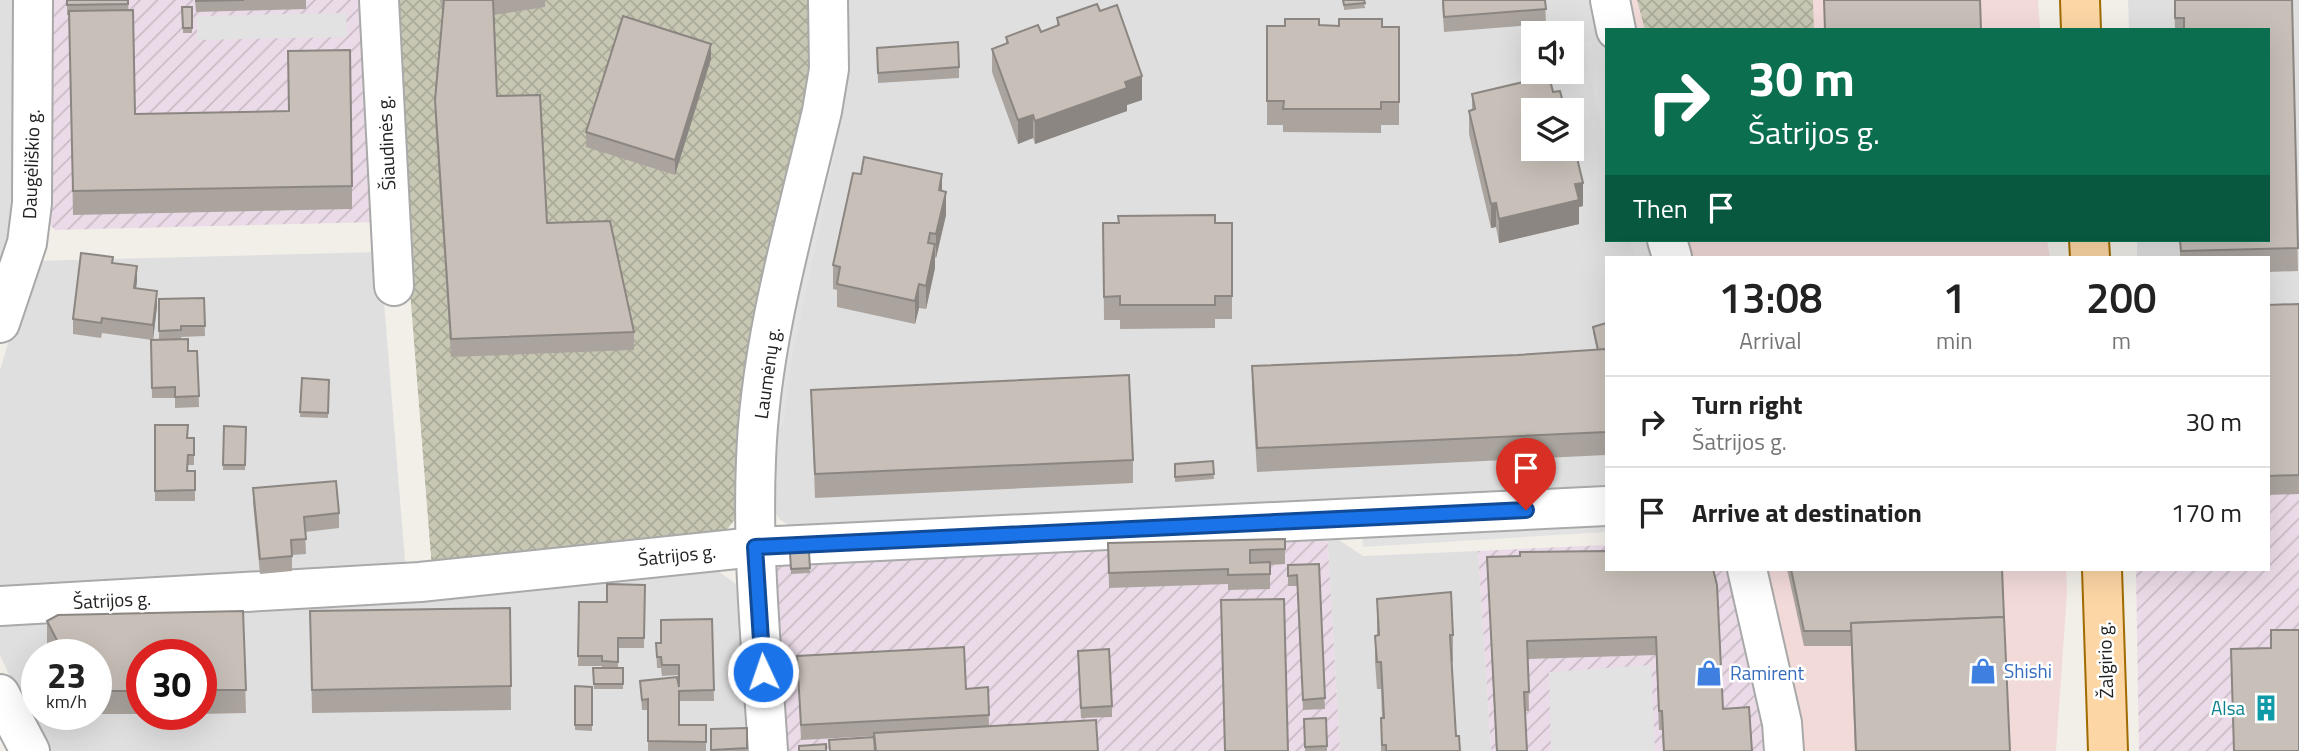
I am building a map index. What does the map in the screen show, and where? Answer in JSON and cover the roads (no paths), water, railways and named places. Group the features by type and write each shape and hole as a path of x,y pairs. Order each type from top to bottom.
{"main road":[{"path":"2080,0 2081,28"},
{"name":"Žalgirio g.","path":"2102,571 2108,751"}],"street":[{"name":"Daugėliškio g.","path":"0,323 27,243 32,202 33,0"},
{"name":"Šiaudinės g.","path":"379,0 394,286"},
{"name":"Laumėnų g.","path":"768,751 755,547 756,458 765,363 829,69 828,0"},
{"path":"1610,0 1616,28"},
{"name":"Šatrijos g.","path":"0,606 420,582 755,547 1605,506"},
{"path":"1747,571 1782,723 1784,751"},
{"path":"0,694 30,751"}],"place":[{"name":"Shishi","path":"1983,671"},
{"name":"Ramirent","path":"1709,673"},
{"name":"Alsa","path":"2266,708"}]}
